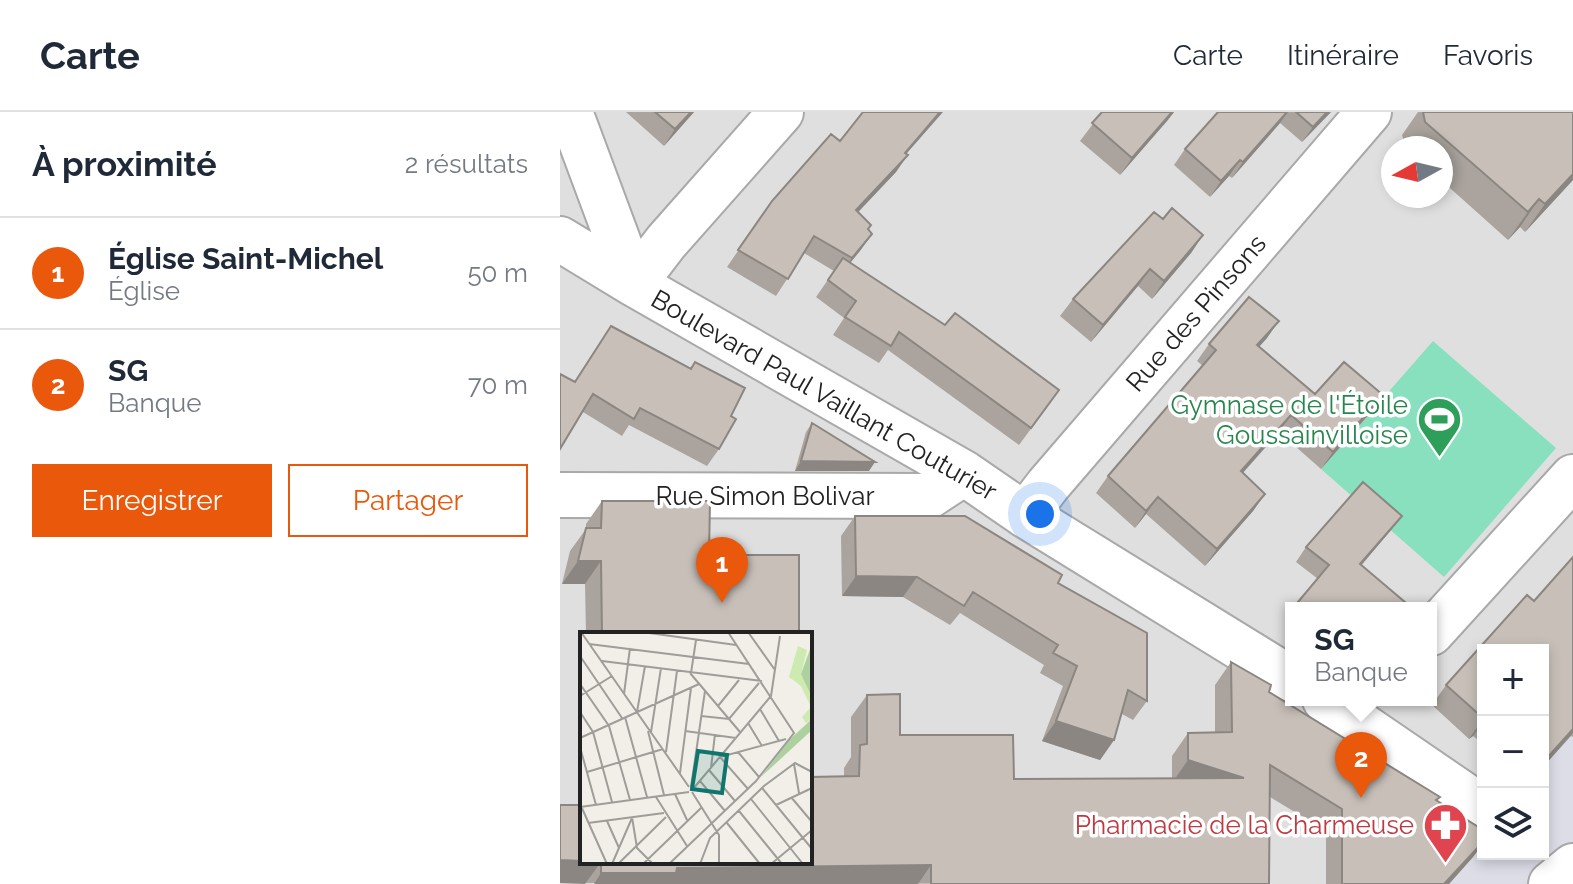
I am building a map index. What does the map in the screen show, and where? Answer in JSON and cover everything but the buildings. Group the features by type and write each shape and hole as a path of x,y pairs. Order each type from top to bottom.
{"street":[{"path":"570,112 634,284"},
{"path":"634,284 666,242 781,112"},
{"name":"Rue des Pinsons","path":"1025,515 1369,112"},
{"name":"Boulevard Paul Vaillant Couturier","path":"560,239 964,473 1025,515 1285,675"},
{"name":"Rue Simon Bolivar","path":"560,495 929,496 964,473"},
{"path":"1437,626 1573,477"},
{"path":"1350,706 1477,803"}],"shaded area":[{"path":"560,112 1573,112 1573,884 560,884"},
{"path":"1573,737 1573,884 1449,884 1477,856 1477,860 1549,860 1549,760"}],"green space":[{"name":"Gymnase de l'Étoile Goussainvilloise","path":"1433,341 1556,448 1444,577 1321,469"}],"place":[{"name":"Gymnase de l'Étoile Goussainvilloise","path":"1439,459"},
{"name":"Église Saint-Michel","path":"722,603"},
{"name":"SG","path":"1361,798"},
{"name":"Pharmacie de la Charmeuse","path":"1445,864"}]}
